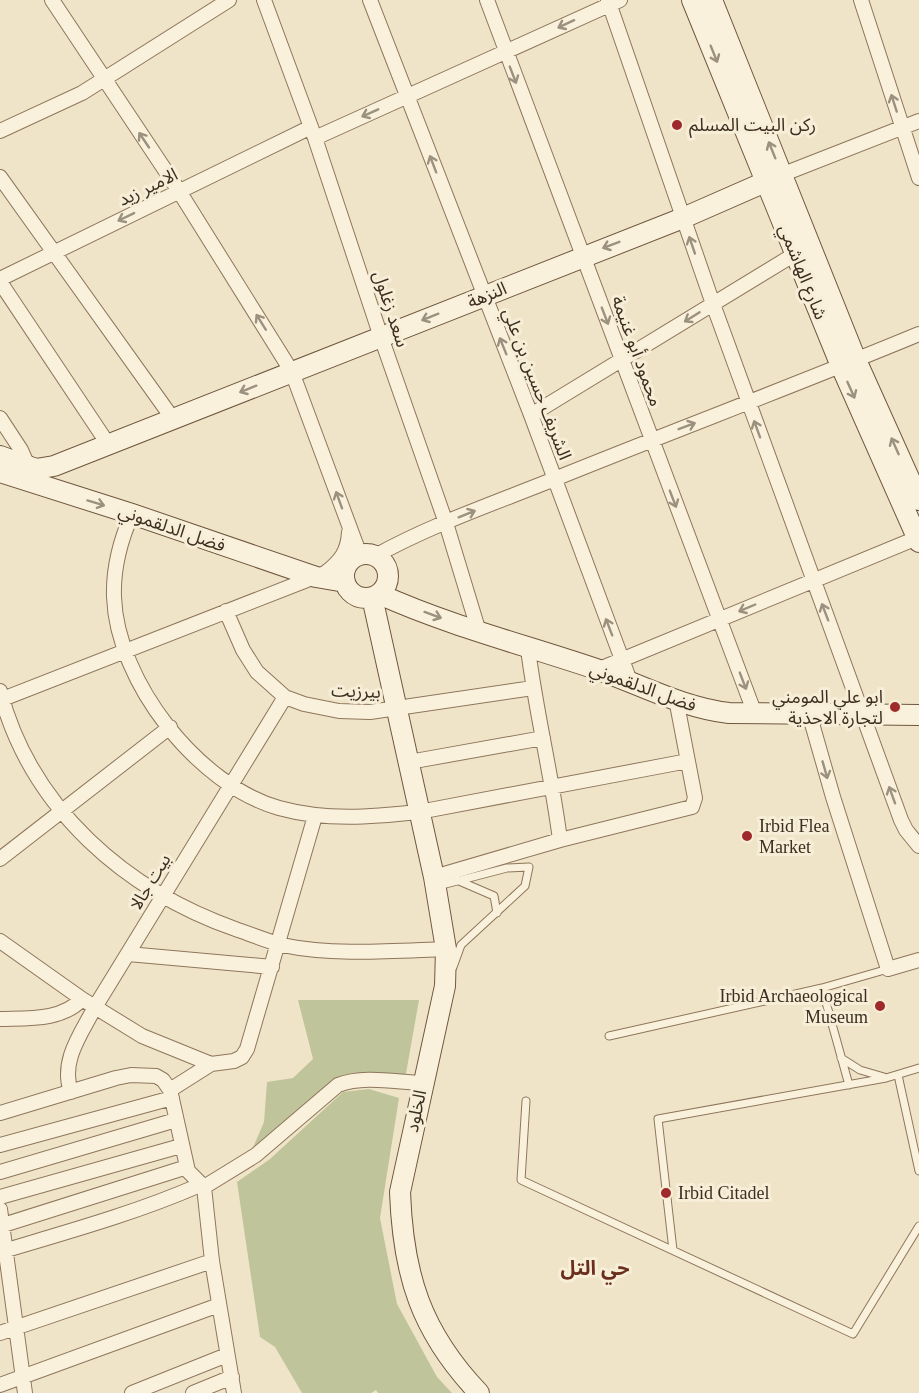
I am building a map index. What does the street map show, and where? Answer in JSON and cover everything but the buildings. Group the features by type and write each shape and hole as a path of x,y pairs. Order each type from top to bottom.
{"main road":[{"name":"شارع الهاشمي","path":"692,0 774,179 918,540"},
{"name":"شارع الهاشمي","path":"712,0 774,179 795,254 919,500"},
{"name":"النزهة","path":"54,466 683,218 774,179"},
{"path":"0,456 39,469 54,466"},
{"path":"54,466 49,472 48,480 51,486 58,491"},
{"name":"فضل الدلقموني","path":"0,472 316,577 345,582"},
{"path":"368,555 386,567 387,582 376,595 359,597 348,589 345,582 345,568 354,558 368,555"},
{"name":"فضل الدلقموني","path":"376,595 528,649 630,681 701,709 755,714 919,715"},
{"name":"الخلود","path":"376,595 419,812 453,947 400,1192 401,1222 407,1259 418,1298 433,1334 460,1373 479,1393"}],"street":[{"path":"52,0 178,191 292,372 350,528 368,555 919,334"},
{"path":"0,132 69,100 104,80 230,0"},
{"name":"سعد زغلول","path":"264,0 313,132 446,523 479,632"},
{"name":"الشريف حسين بن علي","path":"370,0 531,416 630,681"},
{"name":"محمود أبو غنيمة","path":"487,0 755,714"},
{"path":"861,0 919,178"},
{"path":"612,1 683,218 813,581 901,820 919,846"},
{"name":"الامير زيد","path":"0,280 178,191 313,132 407,96 612,1"},
{"name":"النزهة","path":"774,179 919,122"},
{"path":"0,177 173,419"},
{"path":"531,416 795,254"},
{"path":"0,280 108,444"},
{"path":"0,418 21,450 28,466"},
{"path":"132,514 120,547 114,582 116,617 125,651 148,698 198,758 231,785 271,805 315,816 360,817 419,812 688,761"},
{"path":"350,528 348,546 343,558 325,573 1,697 33,770 63,812 105,856 161,897 218,923 279,944 313,949 364,951 453,947"},
{"path":"597,670 918,540"},
{"path":"268,594 280,579 282,566"},
{"name":"بيرزيت","path":"226,611 250,663 285,697 304,704 339,711 370,712 533,688"},
{"path":"528,649 533,688 554,786 560,840"},
{"name":"بيت جالا","path":"71,1092 66,1076 67,1064 95,1007 285,697"},
{"path":"435,882 560,840 692,807 695,798 676,699"},
{"path":"809,713 833,797 888,969 919,960"},
{"path":"0,859 170,727"},
{"path":"409,762 543,738"},
{"path":"0,1145 171,1094 211,1064 234,1061 242,1057 247,1049 279,944 315,816"},
{"path":"0,942 82,999 142,1036 211,1064"},
{"path":"128,954 272,967"},
{"path":"0,1019 62,1013 75,1007 82,999"},
{"path":"0,1113 116,1078 144,1075 156,1076 163,1080 171,1094 187,1167 190,1175 202,1186 234,1393"},
{"path":"3,1251 96,1223 202,1186 256,1155 338,1085 367,1080 422,1083"},
{"path":"0,1172 176,1120"},
{"path":"0,1197 181,1146"},
{"path":"1,1225 187,1167"},
{"path":"0,1209 6,1304 15,1328 25,1393"},
{"path":"0,1333 212,1261"},
{"path":"0,1385 219,1305"},
{"path":"132,1393 227,1355"},
{"path":"193,1393 232,1377"}],"lane":[{"path":"435,882 457,880 507,868 529,867 525,886 497,913 453,947"},
{"path":"457,880 494,897 497,913"},
{"path":"609,1035 822,988 888,969"},
{"path":"822,988 849,1085"},
{"path":"841,1058 860,1070 886,1078"},
{"path":"673,1250 658,1119 886,1078 919,1068"},
{"path":"898,1075 919,1171"},
{"path":"526,1101 521,1180 853,1334 919,1226"}],"green space":[{"path":"298,1000 419,1000 405,1079 338,1085 249,1157 264,1122 267,1082 293,1078 313,1059"},
{"path":"369,1089 399,1098 380,1218 397,1304 437,1377 452,1393 378,1393 376,1390 371,1393 302,1393 275,1347 260,1337 237,1182 270,1159 343,1092"}],"place":[{"name":"ركن البيت المسلم","path":"677,125"},
{"name":"ابو علي المومني لتجارة الاحذية","path":"895,707"},
{"name":"Irbid Flea Market","path":"747,836"},
{"name":"Irbid Archaeological Museum","path":"880,1006"},
{"name":"Irbid Citadel","path":"666,1193"}],"district":[{"name":"حي التل","path":"595,1268"}]}
